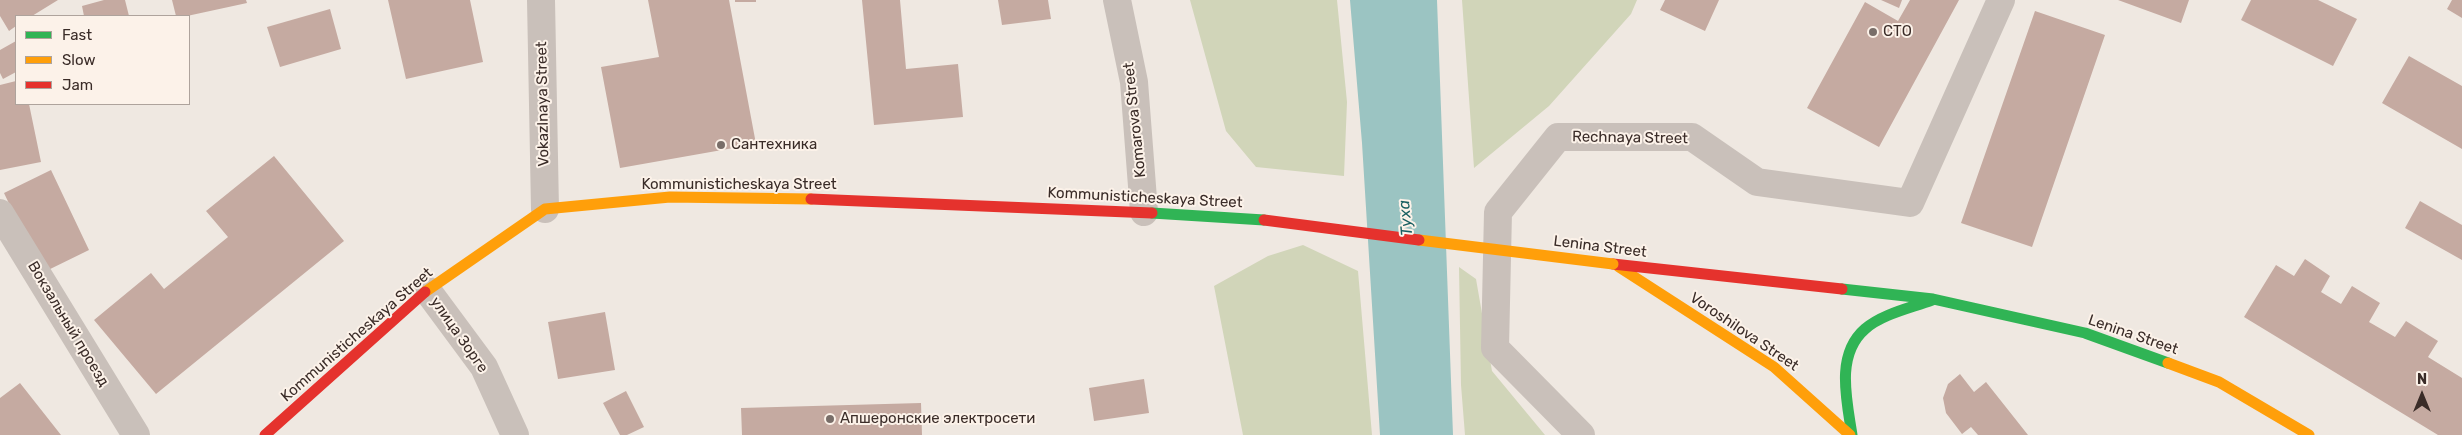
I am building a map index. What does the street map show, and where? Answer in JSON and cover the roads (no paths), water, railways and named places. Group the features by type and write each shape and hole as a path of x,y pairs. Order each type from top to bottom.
{"main road":[{"name":"Kommunisticheskaya Street","path":"265,435 427,290 545,208 670,197 801,199 1144,212 1264,220"},
{"name":"Lenina Street","path":"1264,220 1613,264 1933,299 2084,333 2154,358 2219,382 2309,435"},
{"name":"Voroshilova Street","path":"1613,264 1774,368 1851,435"},
{"path":"1851,435 1846,375 1850,348 1865,329 1933,299"}],"street":[{"name":"Vokazlnaya Street","path":"541,0 545,208"},
{"name":"Komarova Street","path":"1117,0 1134,82 1144,212"},
{"name":"Rechnaya Street","path":"1582,435 1495,348 1498,212 1558,137 1692,137 1757,182 1910,203 2001,0"},
{"name":"Вокзальный проезд","path":"0,213 136,435"},
{"name":"улица Зорге","path":"427,290 484,367 514,435"}],"water":[{"name":"Туха","path":"1350,0 1437,0 1453,435 1380,435 1362,143"}],"place":[{"name":"СТО","path":"1873,32"},
{"name":"Сантехника","path":"721,145"},
{"name":"Апшеронские электросети","path":"830,419"}]}
